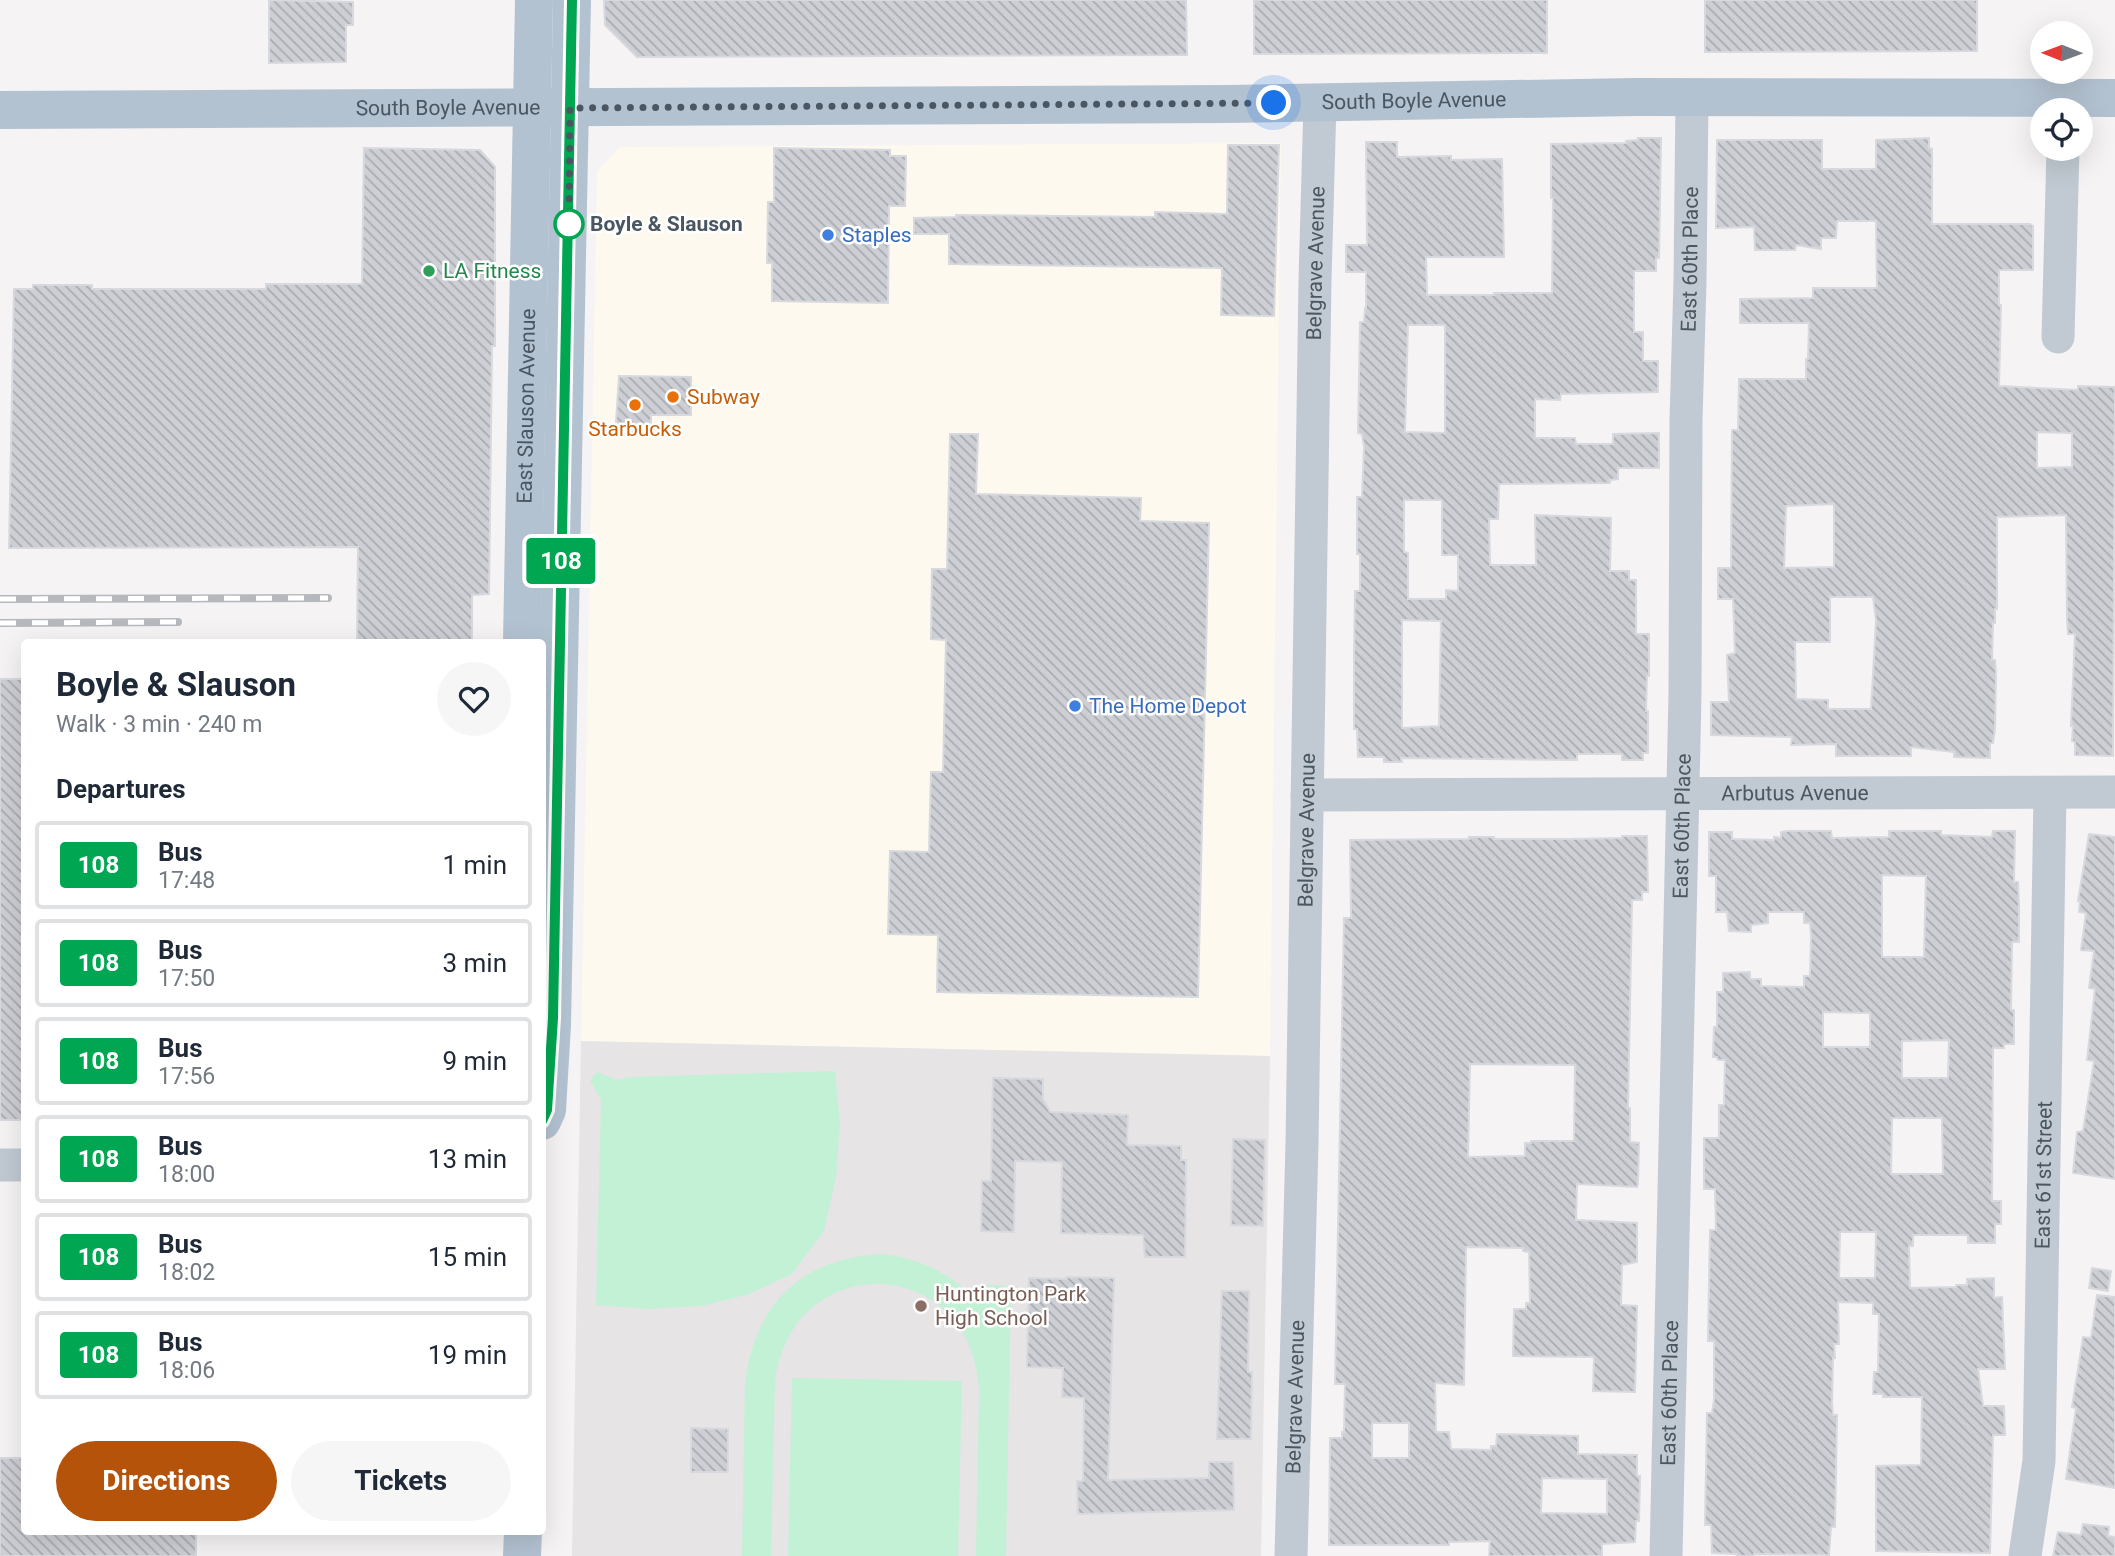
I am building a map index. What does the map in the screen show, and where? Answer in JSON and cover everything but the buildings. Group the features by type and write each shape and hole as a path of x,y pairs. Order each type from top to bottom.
{"main road":[{"name":"East Slauson Avenue","path":"522,639 534,0"},
{"name":"East Slauson Avenue","path":"546,1112 553,1018 572,0"},
{"name":"South Boyle Avenue","path":"0,110 1320,103 1692,97 2030,104"},
{"name":"South Boyle Avenue","path":"2093,101 2115,98"},
{"path":"522,1556 523,1535"}],"street":[{"name":"East 60th Place","path":"1666,1556 1682,794 1692,97"},
{"name":"Belgrave Avenue","path":"1291,1556 1302,1129 1320,103"},
{"path":"2058,337 2063,161"},
{"name":"Arbutus Avenue","path":"1307,795 2115,792"},
{"name":"East 61st Street","path":"2025,1556 2039,1461 2050,793"},
{"path":"0,1165 21,1165"}],"shaded area":[{"path":"1281,143 1270,1056 581,1041 597,171 620,147"},
{"name":"Huntington Park High School","path":"581,1041 1270,1056 1261,1556 572,1556"}],"green space":[{"path":"835,1071 840,1124 836,1177 824,1231 792,1274 749,1294 702,1306 649,1309 596,1305 601,1100 590,1080 597,1072 618,1080 629,1077"},
{"path":"880,1254 909,1259 935,1269 958,1284 980,1304 981,1285 1011,1286 1006,1556 976,1556 979,1388 968,1343 945,1311 914,1291 879,1284 843,1290 812,1308 787,1340 775,1384 771,1556 742,1556 745,1384 750,1356 759,1331 771,1309 786,1291 805,1276 826,1265"},
{"path":"792,1378 962,1381 958,1556 788,1556"}],"railway":[{"path":"0,599 328,598"},
{"path":"0,623 178,622"}],"bus line":[{"name":"108","path":"546,1112 553,1018 572,0"}],"place":[{"name":"Boyle & Slauson","path":"569,224"},
{"name":"Staples","path":"828,235"},
{"name":"LA Fitness","path":"429,271"},
{"name":"Subway","path":"673,397"},
{"name":"Starbucks","path":"635,405"},
{"name":"The Home Depot","path":"1075,706"},
{"name":"Huntington Park High School","path":"921,1306"}],"route":[{"path":"569,224 570,108 1274,103"}]}
